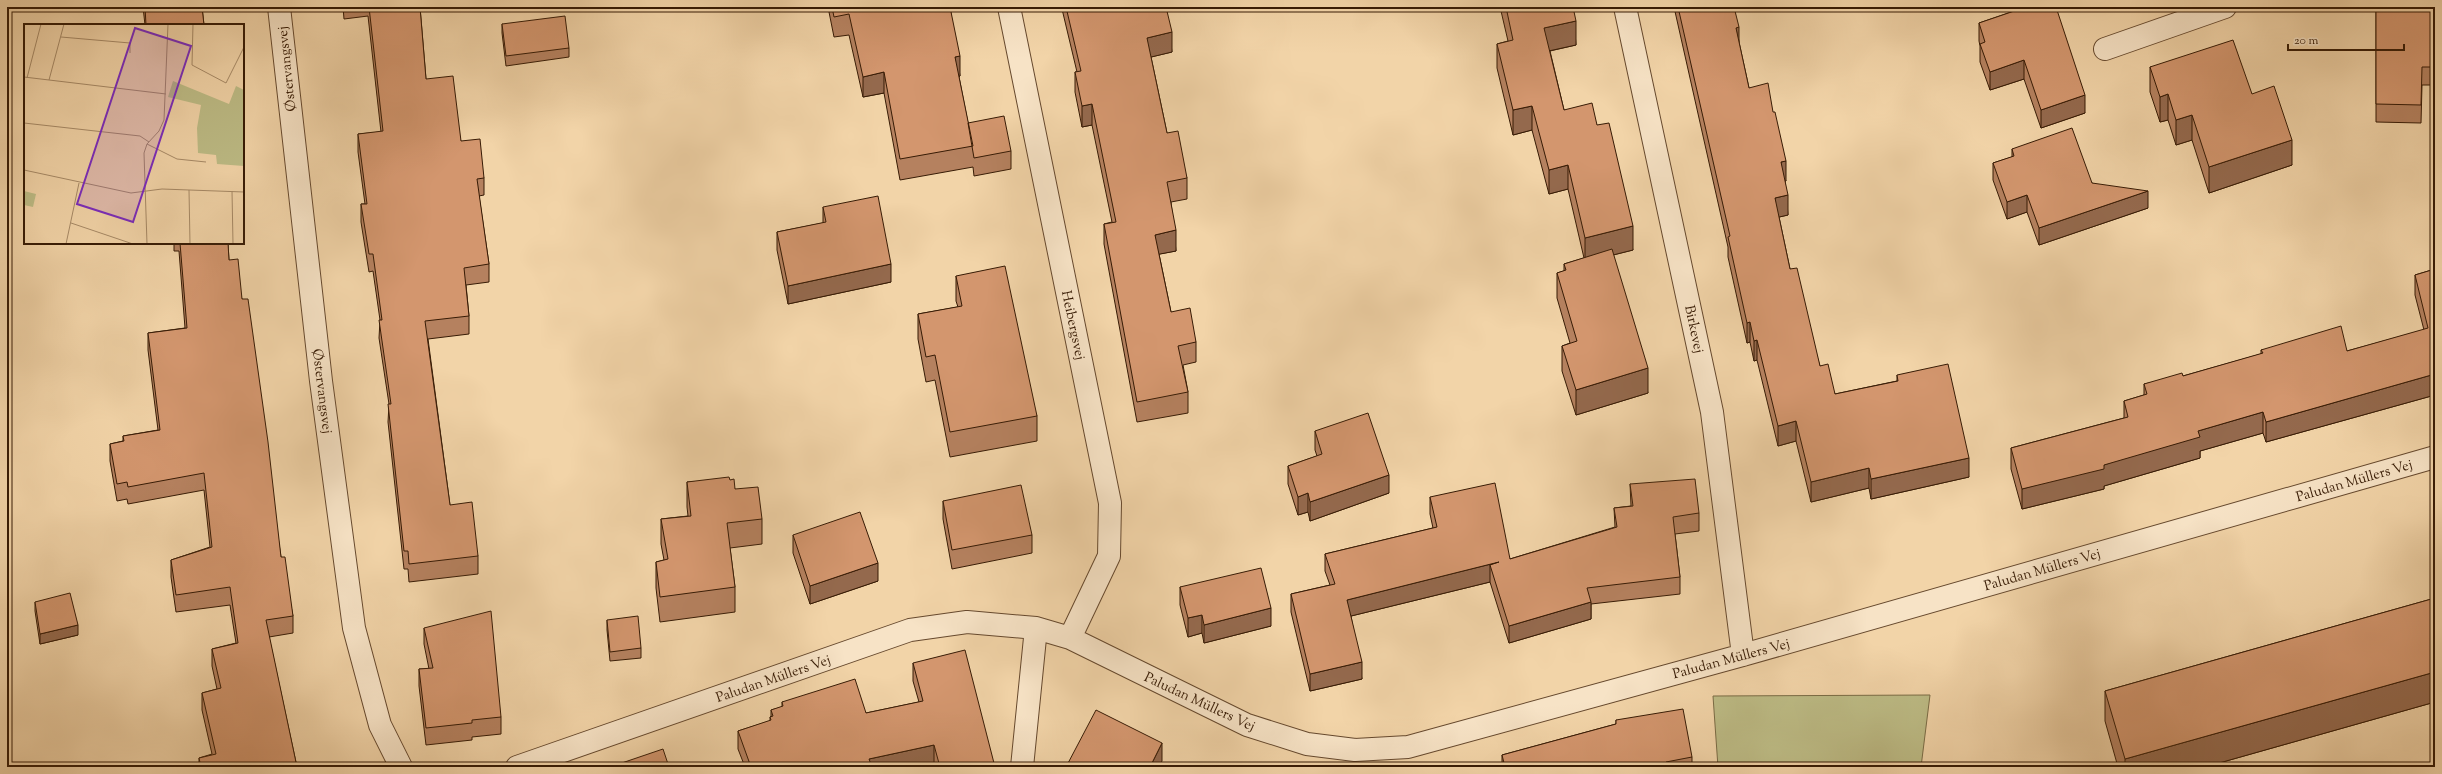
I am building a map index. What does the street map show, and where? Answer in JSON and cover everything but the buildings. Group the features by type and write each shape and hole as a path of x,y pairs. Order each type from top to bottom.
{"street":[{"name":"Østervangsvej","path":"279,7 321,381 354,628 380,725 401,767"},
{"name":"Heibergsvej","path":"1009,7 1110,504 1109,556 1070,638"},
{"name":"Birkevej","path":"1625,7 1712,412 1743,655"},
{"path":"2105,49 2225,7"},
{"name":"Paludan Müllers Vej","path":"517,767 910,630 968,622 1036,628 1070,638 1247,725 1307,744 1355,750 1408,747 1743,655 2435,457"},
{"path":"1022,767 1036,628"}],"shaded area":[{"path":"1930,695 1921,767 1718,767 1713,696"}]}
